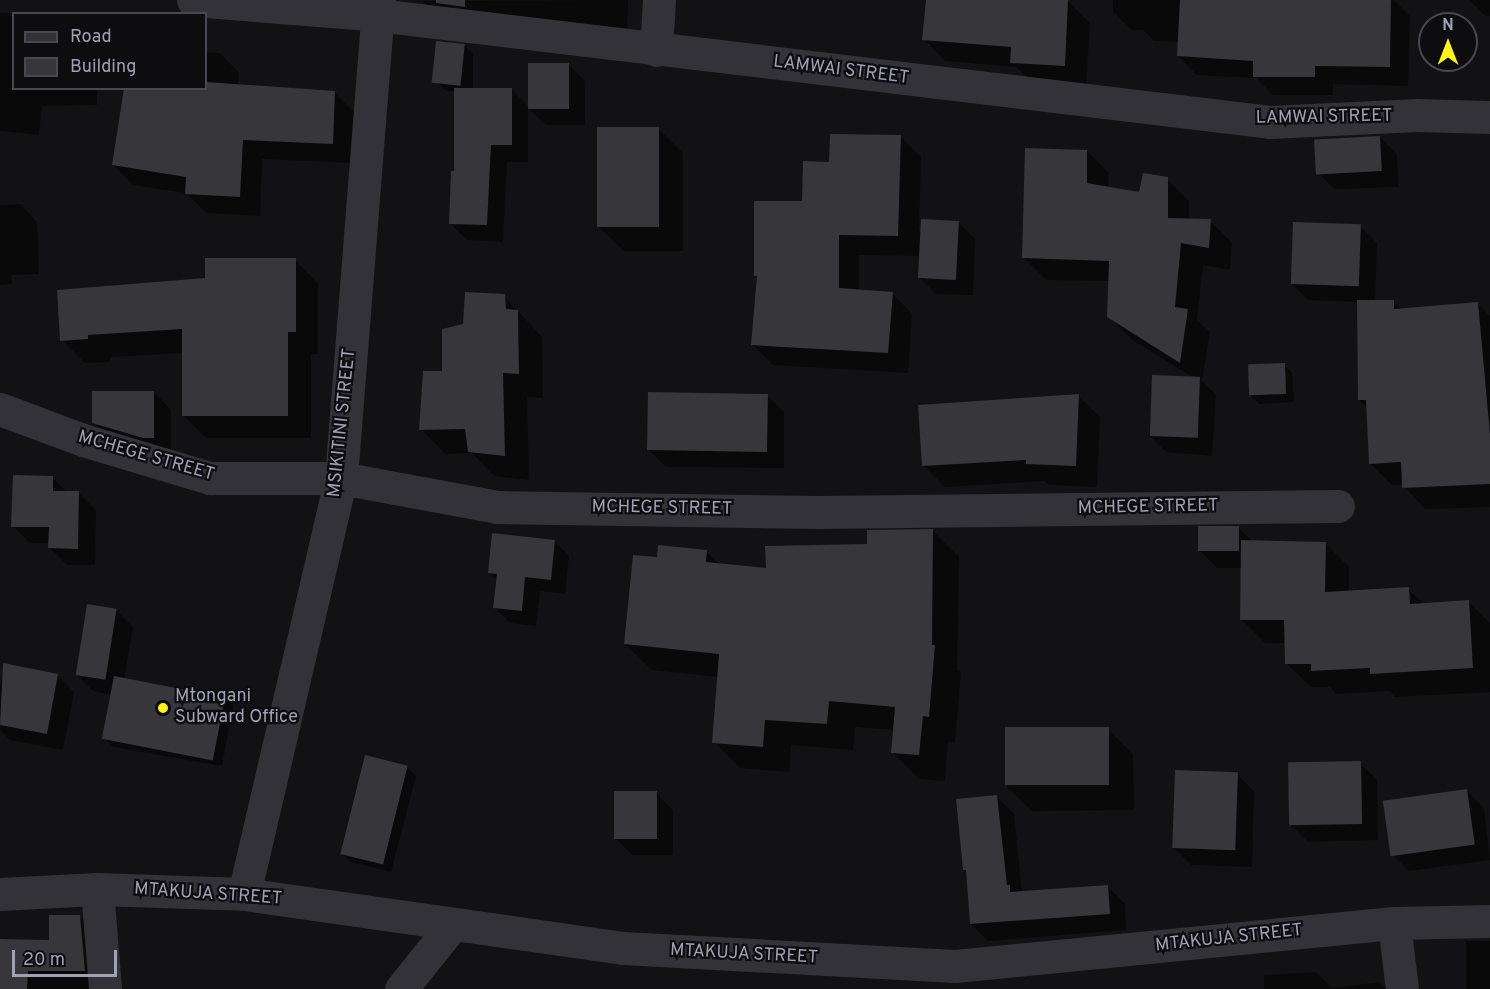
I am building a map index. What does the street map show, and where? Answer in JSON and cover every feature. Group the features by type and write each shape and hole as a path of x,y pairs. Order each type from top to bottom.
{"street":[{"name":"LAMWAI STREET","path":"192,0 379,8 656,50 1270,122 1417,115 1490,117"},
{"path":"656,50 659,0"},
{"name":"MSIKITINI STREET","path":"244,894 341,478 379,8"},
{"name":"MCHEGE STREET","path":"0,409 83,440 210,478 341,478 497,507 818,512 1338,506"},
{"path":"97,889 105,989"},
{"name":"MTAKUJA STREET","path":"0,894 97,889 244,894 623,948 955,966 1394,923 1490,921"},
{"path":"1394,923 1402,989"},
{"path":"401,989 453,924"}],"building":[{"path":"436,0 465,0 465,7 436,3"},
{"path":"926,0 1068,0 1065,66 1010,63 1011,47 922,40"},
{"path":"1180,0 1391,0 1390,67 1315,66 1315,77 1253,77 1253,61 1177,56"},
{"path":"436,41 465,44 460,86 432,83"},
{"path":"528,63 569,63 569,109 528,109"},
{"path":"207,82 335,91 333,144 243,140 240,197 185,194 186,177 112,165 124,90 207,90"},
{"path":"454,88 512,88 512,145 491,145 487,225 449,224 451,171 454,171"},
{"path":"597,127 659,127 659,227 597,227"},
{"path":"830,134 901,135 898,236 839,235 839,288 893,292 888,353 751,345 757,276 754,276 754,201 802,201 803,161 829,162"},
{"path":"1380,136 1382,171 1316,174 1314,139"},
{"path":"1025,148 1087,150 1087,183 1139,192 1143,173 1168,177 1168,218 1211,219 1209,248 1181,243 1175,307 1188,309 1180,363 1107,317 1109,261 1022,258"},
{"path":"921,219 959,221 956,280 918,278"},
{"path":"1293,222 1361,224 1359,286 1291,284"},
{"path":"205,258 296,258 296,332 288,332 288,416 182,416 182,329 88,335 88,339 60,341 57,290 205,278"},
{"path":"465,292 505,294 506,309 518,310 519,374 503,373 505,456 468,452 465,429 419,430 423,371 442,371 442,329 463,324"},
{"path":"1357,300 1394,300 1394,309 1478,302 1490,434 1490,484 1402,488 1401,462 1369,464 1366,400 1358,400"},
{"path":"1285,363 1286,394 1249,395 1248,364"},
{"path":"1152,375 1200,377 1198,438 1150,436"},
{"path":"92,391 154,391 154,438 143,438 92,423"},
{"path":"648,392 768,394 767,452 647,450"},
{"path":"1079,394 1076,466 1026,464 1026,460 922,466 918,405"},
{"path":"13,475 53,476 53,491 79,491 78,549 48,548 49,527 11,527"},
{"path":"1198,526 1239,526 1239,551 1198,551"},
{"path":"933,529 932,645 935,645 929,717 923,716 919,755 891,753 895,707 829,701 827,724 765,720 763,747 712,743 719,654 624,644 633,555 657,557 658,545 707,550 706,562 766,568 765,546 867,544 867,530"},
{"path":"492,533 555,540 551,580 525,577 522,611 493,608 497,574 488,573"},
{"path":"1241,540 1326,542 1325,592 1409,587 1410,604 1469,600 1473,668 1370,674 1370,668 1311,671 1311,664 1285,664 1284,620 1240,620"},
{"path":"87,604 117,609 105,680 76,675"},
{"path":"3,663 58,674 47,734 0,725"},
{"path":"114,676 225,698 213,760 102,739"},
{"path":"1005,727 1109,727 1109,785 1005,785"},
{"path":"365,755 408,766 383,865 340,854"},
{"path":"1361,761 1362,824 1289,825 1288,762"},
{"path":"1175,770 1238,772 1235,850 1172,848"},
{"path":"1467,789 1475,844 1391,856 1383,801"},
{"path":"614,791 657,791 657,839 614,839"},
{"path":"997,795 1007,885 1010,885 1010,892 1108,885 1110,914 970,924 966,870 963,870 956,799"},
{"path":"49,915 80,915 85,971 28,971 27,989 0,989 0,939 49,940"}],"place":[{"name":"Mtongani Subward Office","path":"163,708"}]}
